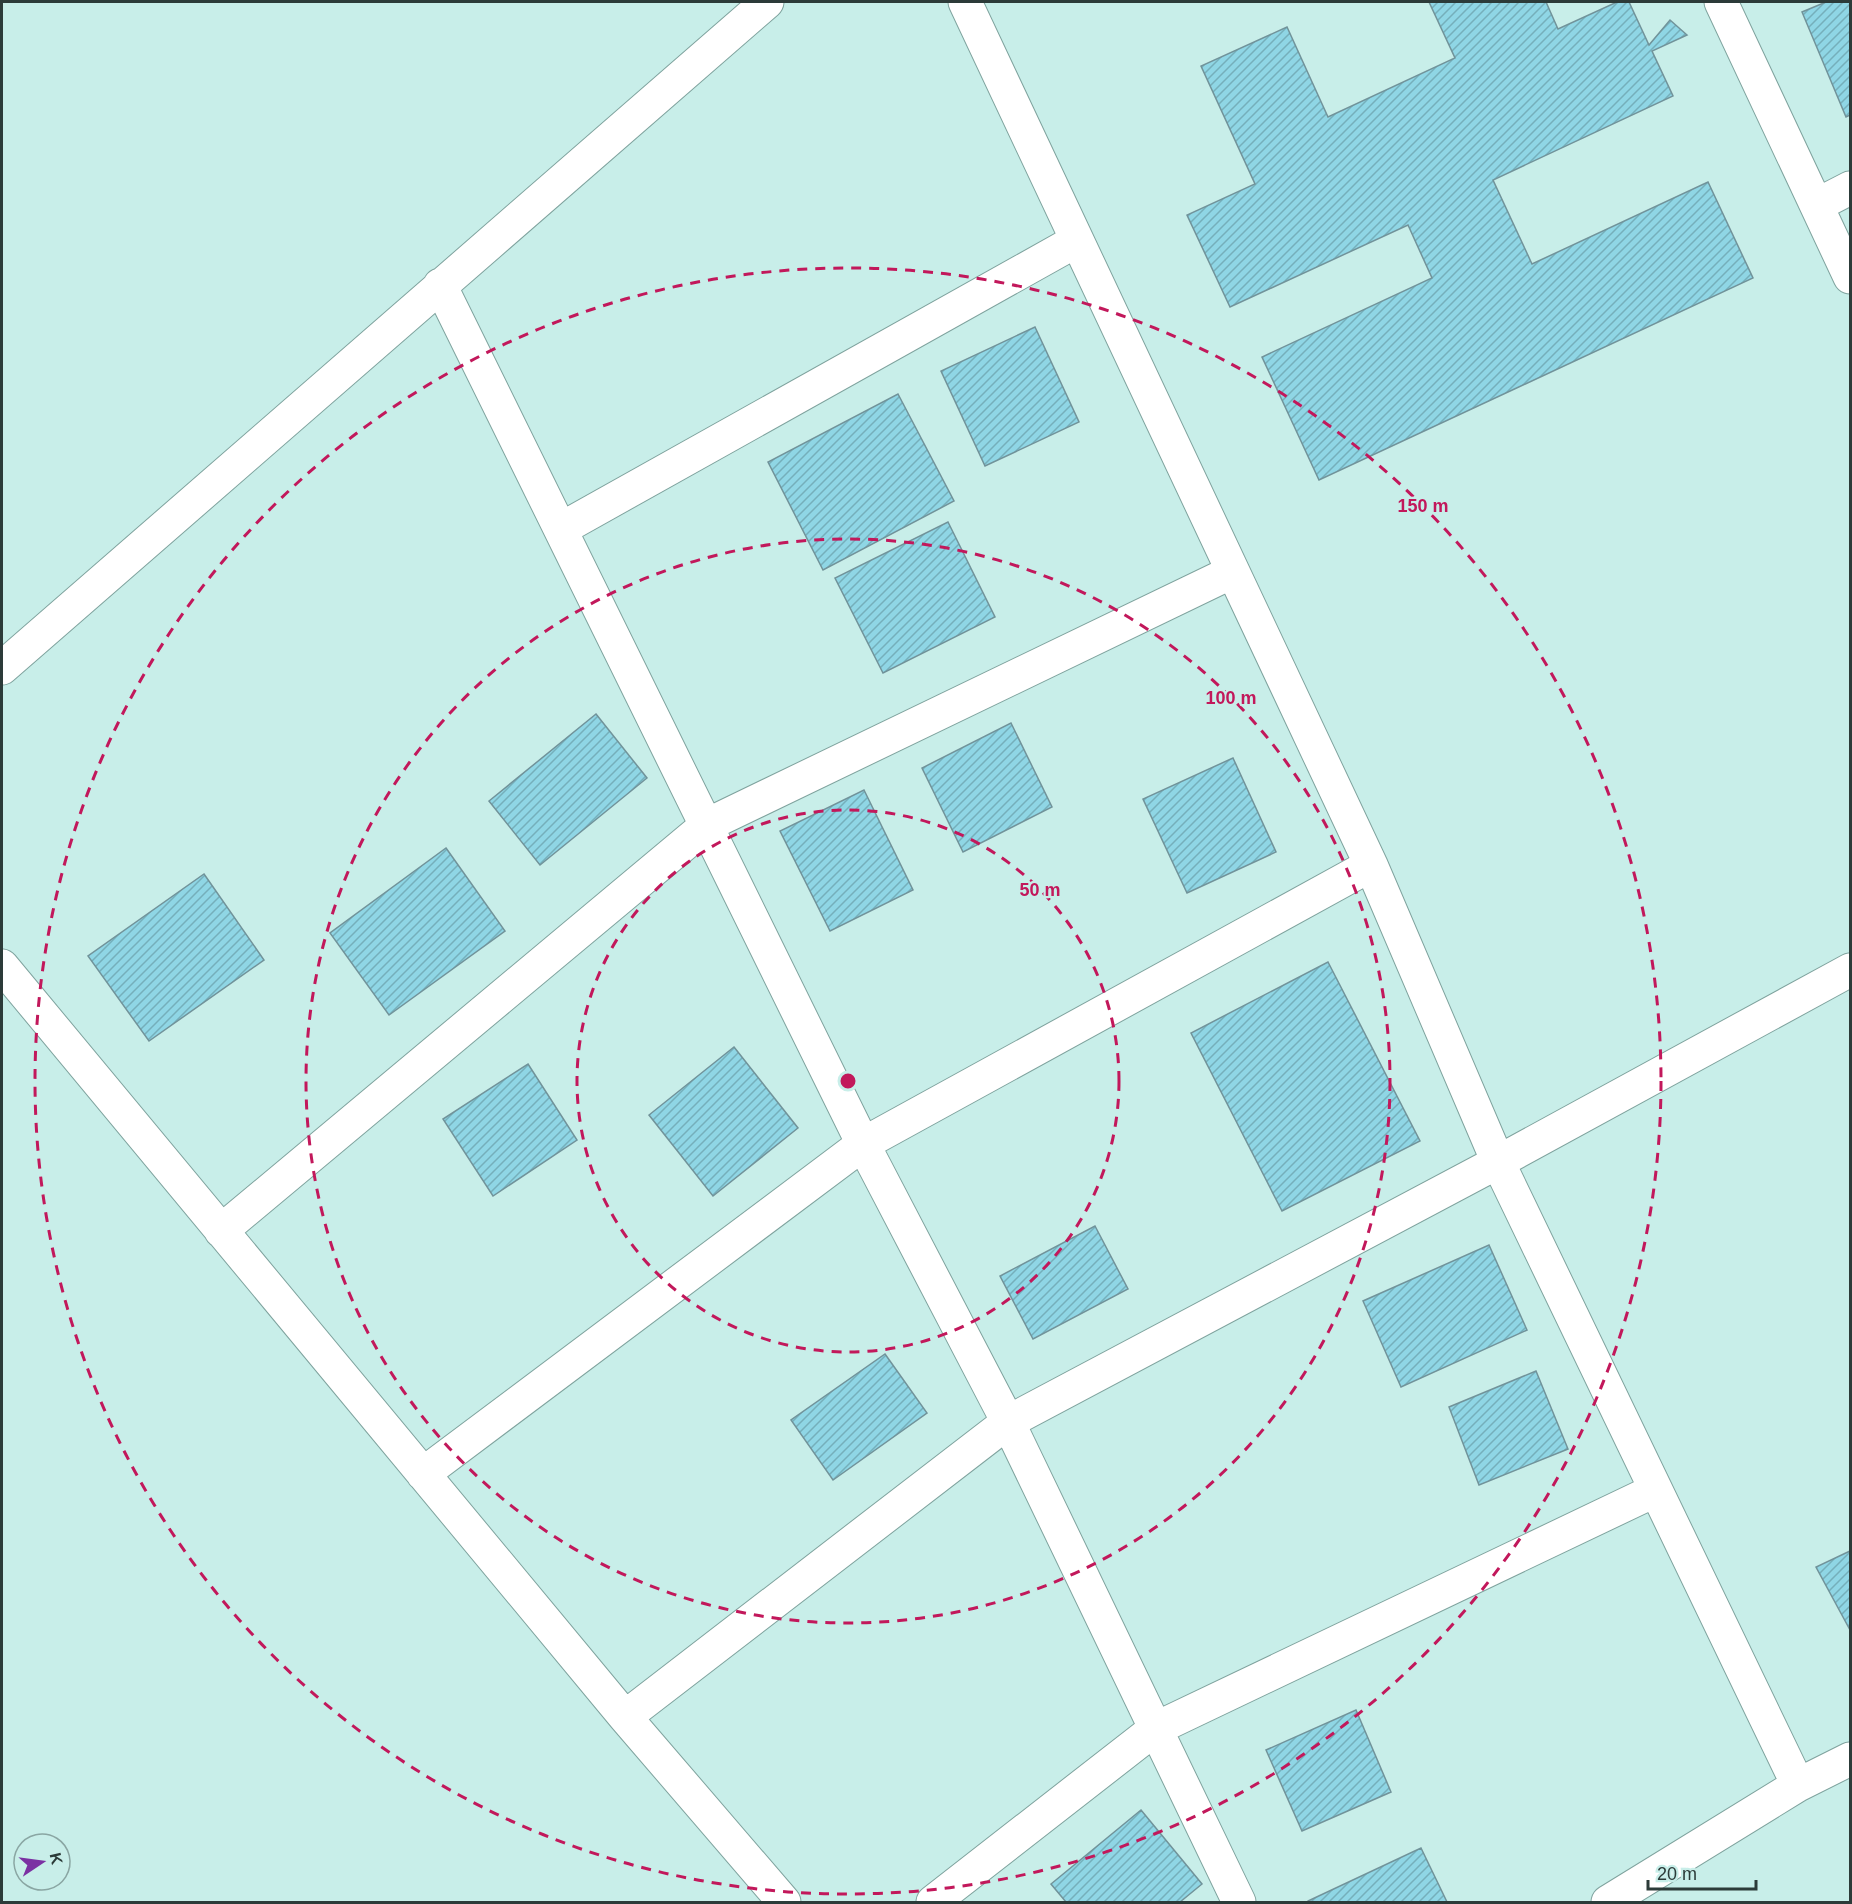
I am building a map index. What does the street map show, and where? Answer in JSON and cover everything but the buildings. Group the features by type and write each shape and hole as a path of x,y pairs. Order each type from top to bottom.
{"street":[{"path":"2,668 767,2"},
{"path":"965,2 1371,865 1498,1162 1798,1785"},
{"path":"1721,2 1851,277"},
{"path":"1817,205 1851,189"},
{"path":"561,529 1076,241"},
{"path":"440,285 863,1144 1008,1422 1239,1902"},
{"path":"221,1231 706,825 1232,572"},
{"path":"423,1474 863,1144 1371,865"},
{"path":"2,966 625,1717 784,1902"},
{"path":"625,1717 1008,1422 1498,1162 1851,970"},
{"path":"933,1902 1155,1729 1656,1490"},
{"path":"1608,1902 1798,1785 1845,1771"}]}
